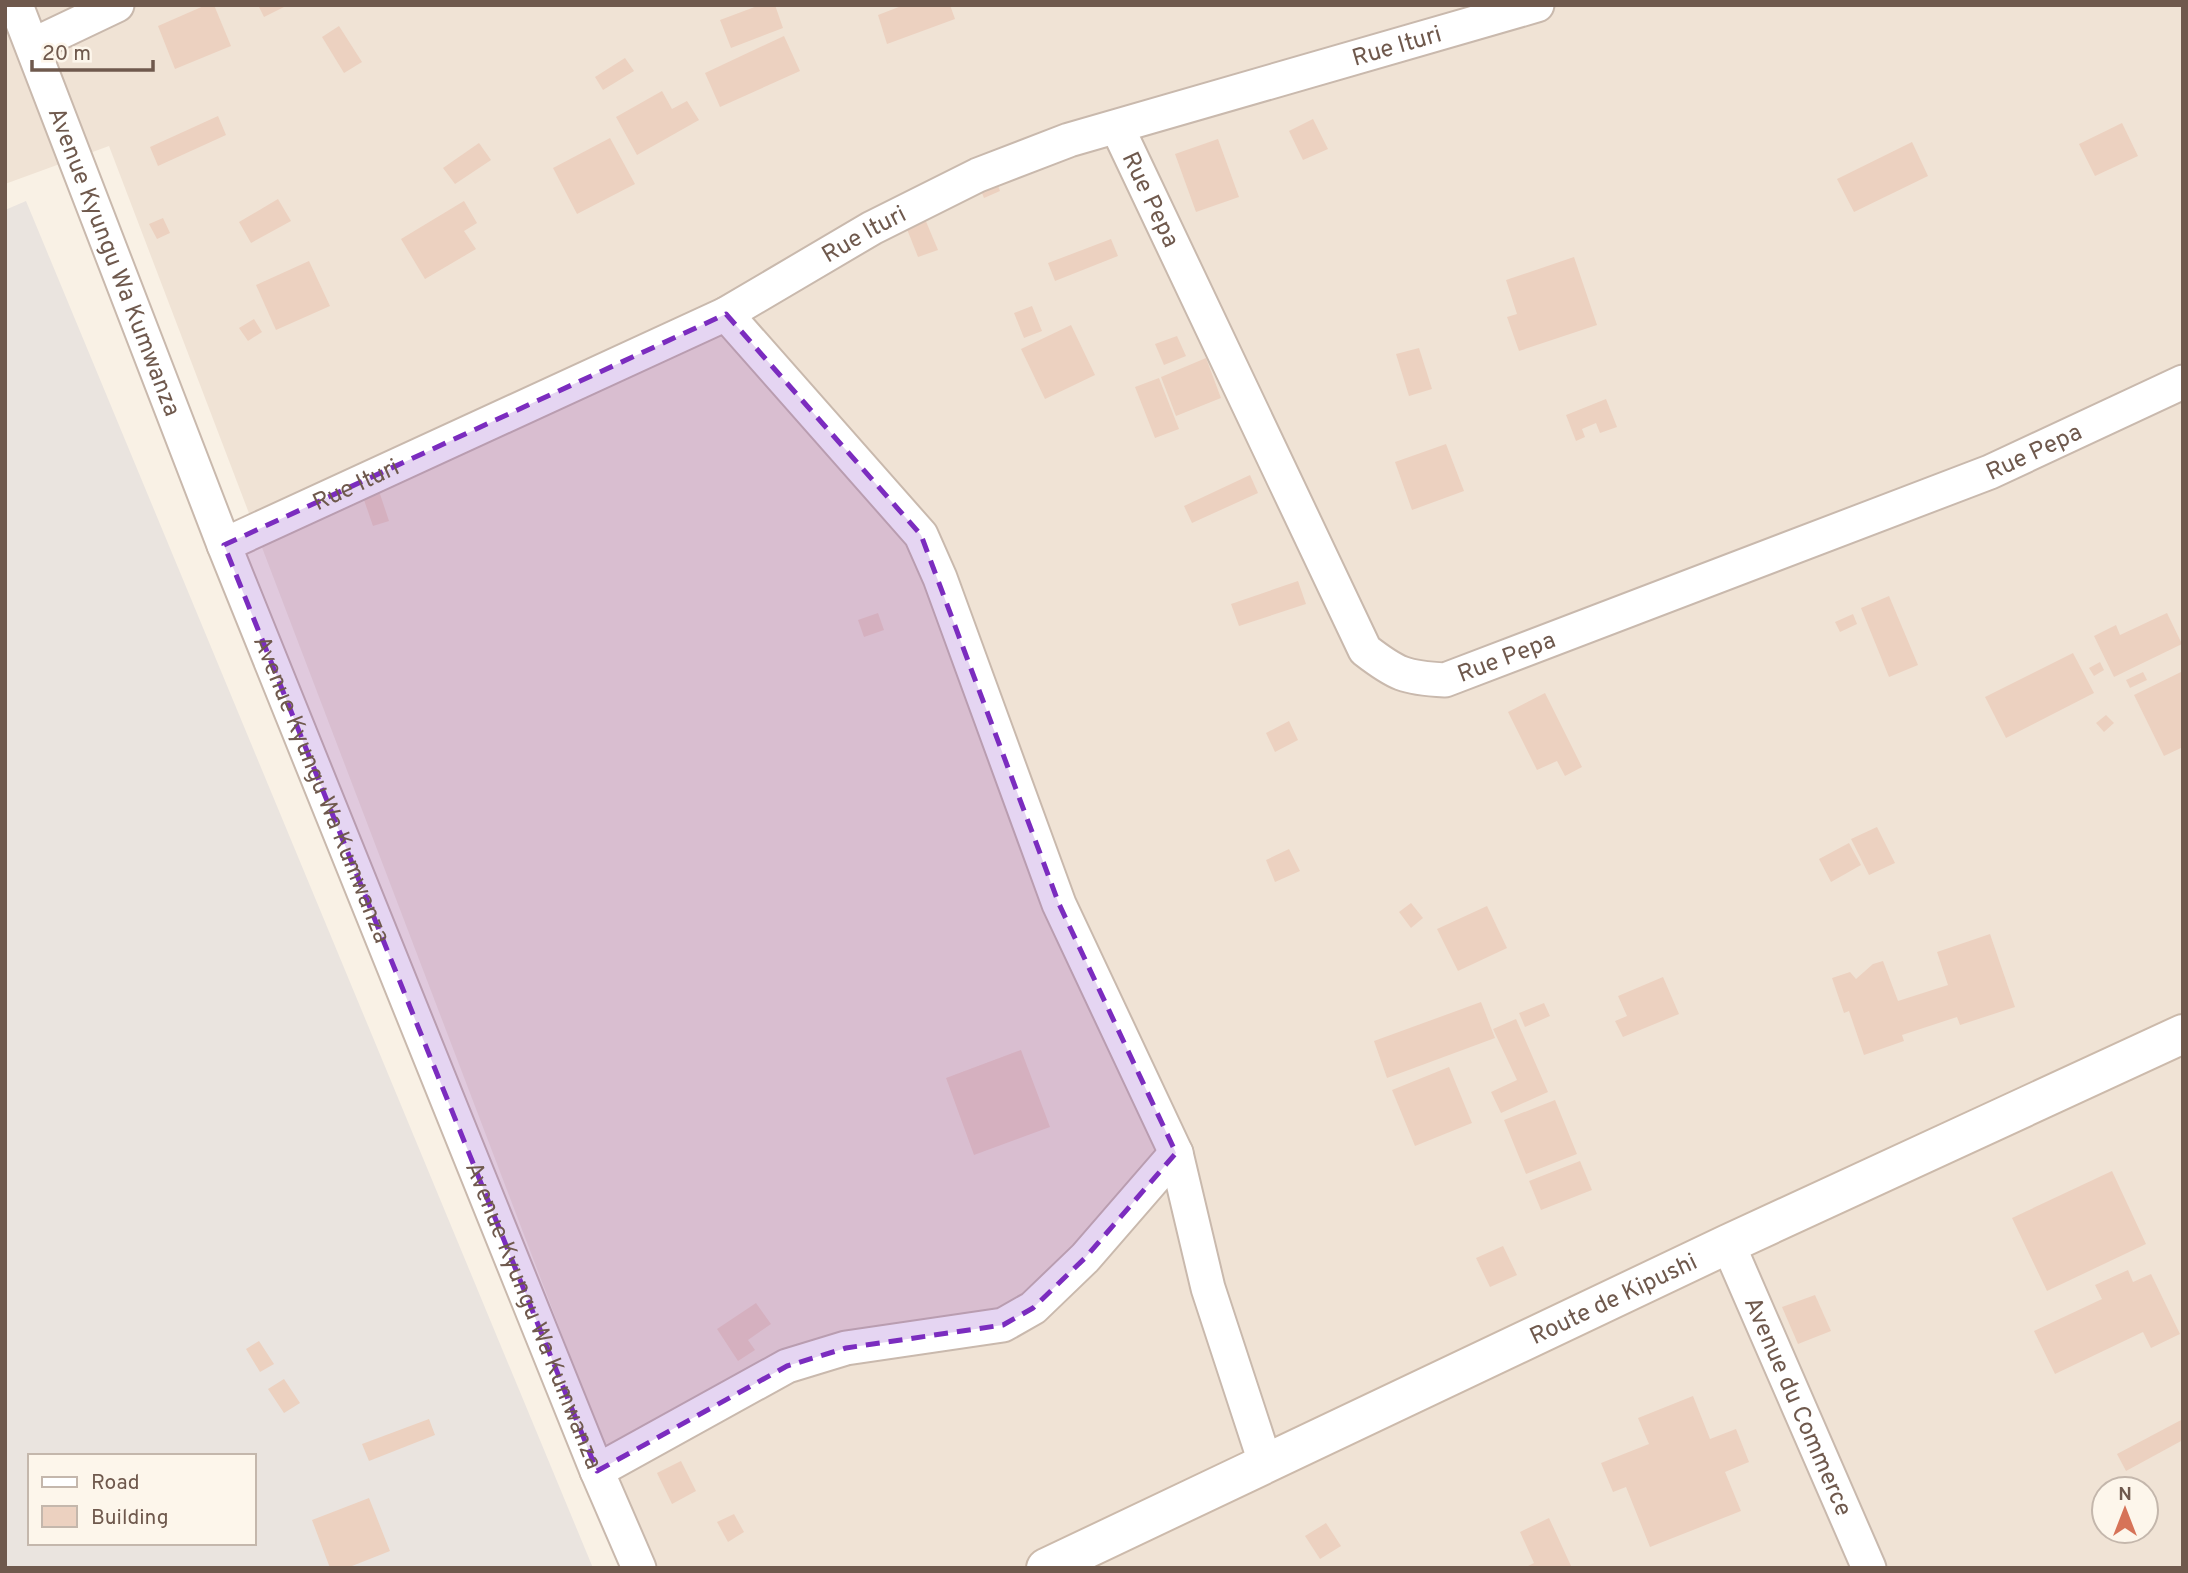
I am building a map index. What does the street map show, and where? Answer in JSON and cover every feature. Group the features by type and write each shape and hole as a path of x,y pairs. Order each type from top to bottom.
{"main road":[{"name":"Route de Kipushi","path":"1046,1568 1728,1244 2183,1034"}],"street":[{"name":"Avenue Kyungu Wa Kumwanza","path":"16,5 223,545 597,1471 639,1568"},
{"path":"33,45 117,5"},
{"name":"Rue Ituri","path":"223,545 726,314 872,228 978,175 1069,140 1536,5"},
{"name":"Rue Pepa","path":"1117,127 1365,650 1391,670 1413,678 1445,680 1990,472 2183,382"},
{"path":"726,314 921,535 940,578 1059,904 1176,1153 1208,1288 1265,1462"},
{"path":"597,1471 787,1366 846,1348 1003,1325 1033,1308 1085,1258 1176,1153"},
{"name":"Avenue du Commerce","path":"1728,1244 1869,1568"}],"highlighted area":[{"path":"726,314 921,535 1059,904 1176,1153 1085,1258 1033,1308 1003,1325 846,1348 787,1366 597,1471 224,545"}],"shaded area":[{"path":"5,5 2183,5 2183,1568 651,1568 109,146 5,184"},
{"path":"26,201 593,1568 5,1568 5,210"}],"building":[{"path":"206,5 214,5 231,46 175,69 158,26"},
{"path":"258,5 288,5 264,17"},
{"path":"760,5 775,5 783,28 731,48 720,20"},
{"path":"904,5 950,5 955,19 887,44 878,15"},
{"path":"339,26 362,62 344,73 322,37"},
{"path":"784,36 800,71 720,107 705,73"},
{"path":"625,58 634,71 603,90 595,77"},
{"path":"662,91 672,109 687,101 699,120 637,155 616,117"},
{"path":"218,116 226,135 158,166 150,147"},
{"path":"1313,119 1328,149 1303,160 1289,131"},
{"path":"2122,123 2138,156 2095,176 2079,144"},
{"path":"610,138 635,184 577,214 553,168"},
{"path":"1218,139 1239,197 1196,212 1175,154"},
{"path":"1912,142 1928,176 1854,212 1837,179"},
{"path":"479,143 491,160 455,184 443,168"},
{"path":"994,174 1000,191 984,198 977,181"},
{"path":"278,199 291,221 251,243 239,222"},
{"path":"464,201 477,223 464,231 476,249 425,279 401,239"},
{"path":"922,212 938,250 918,257 903,219"},
{"path":"163,218 170,233 157,239 149,224"},
{"path":"1111,239 1118,256 1055,281 1048,263"},
{"path":"1574,257 1597,325 1519,351 1507,317 1517,314 1506,280"},
{"path":"309,261 330,306 276,330 256,285"},
{"path":"1032,306 1042,331 1024,338 1014,313"},
{"path":"254,319 262,332 248,341 239,328"},
{"path":"1071,325 1095,375 1045,399 1021,349"},
{"path":"1177,336 1186,356 1164,365 1155,344"},
{"path":"1419,348 1432,389 1409,396 1396,354"},
{"path":"1206,358 1221,398 1176,416 1161,377"},
{"path":"1159,378 1179,429 1155,438 1135,387"},
{"path":"1606,399 1617,427 1600,433 1596,423 1582,429 1585,437 1576,441 1566,415"},
{"path":"1446,444 1464,491 1412,510 1395,462"},
{"path":"1250,475 1258,493 1192,523 1184,506"},
{"path":"379,491 389,521 373,526 363,497"},
{"path":"1298,581 1306,604 1239,626 1231,604"},
{"path":"1889,596 1918,665 1889,677 1861,608"},
{"path":"878,613 884,630 864,637 858,620"},
{"path":"2167,613 2182,644 2114,677 2094,636 2116,625 2120,635"},
{"path":"1853,614 1857,624 1840,632 1835,622"},
{"path":"2073,653 2094,693 2006,738 1985,697"},
{"path":"2100,662 2104,670 2094,676 2089,668"},
{"path":"2183,671 2183,747 2164,756 2134,695"},
{"path":"2143,672 2147,680 2130,688 2126,680"},
{"path":"1545,693 1582,767 1565,776 1557,761 1537,770 1508,712"},
{"path":"2106,715 2114,723 2104,732 2096,723"},
{"path":"1289,721 1298,740 1275,752 1266,733"},
{"path":"1877,827 1895,863 1869,875 1851,839"},
{"path":"1849,843 1861,865 1831,882 1819,859"},
{"path":"1289,849 1300,871 1275,882 1266,860"},
{"path":"1411,903 1423,918 1411,928 1399,912"},
{"path":"1487,906 1507,948 1458,971 1437,929"},
{"path":"1990,934 2015,1007 1960,1025 1957,1017 1902,1035 1904,1041 1864,1055 1849,1011 1844,1013 1832,978 1850,972 1856,979 1873,964 1883,961 1898,1001 1948,985 1937,952"},
{"path":"1663,977 1679,1014 1623,1037 1615,1021 1627,1016 1618,996"},
{"path":"1481,1002 1495,1038 1387,1078 1374,1041"},
{"path":"1544,1003 1550,1016 1525,1027 1519,1013"},
{"path":"1516,1019 1548,1092 1501,1113 1491,1092 1517,1080 1493,1029"},
{"path":"1021,1050 1050,1127 974,1155 946,1078"},
{"path":"1449,1067 1472,1123 1415,1146 1392,1090"},
{"path":"1555,1100 1577,1154 1526,1174 1504,1120"},
{"path":"1580,1161 1592,1190 1541,1210 1529,1181"},
{"path":"2112,1171 2146,1244 2047,1291 2012,1218"},
{"path":"1503,1246 1517,1275 1490,1287 1476,1258"},
{"path":"2128,1270 2133,1282 2151,1274 2180,1334 2151,1348 2143,1332 2055,1374 2034,1331 2102,1299 2095,1285"},
{"path":"1815,1295 1831,1331 1798,1344 1782,1307"},
{"path":"756,1303 771,1324 748,1340 755,1350 738,1361 717,1329"},
{"path":"259,1341 274,1364 260,1372 246,1349"},
{"path":"284,1379 300,1403 284,1413 268,1389"},
{"path":"1693,1396 1710,1439 1736,1429 1749,1462 1725,1472 1741,1511 1650,1547 1626,1487 1613,1492 1601,1463 1649,1444 1638,1418"},
{"path":"429,1419 435,1435 369,1461 362,1444"},
{"path":"2183,1419 2183,1440 2126,1471 2117,1454"},
{"path":"681,1461 696,1491 672,1504 657,1473"},
{"path":"369,1498 390,1551 347,1568 330,1568 312,1520"},
{"path":"734,1514 744,1532 728,1542 717,1522"},
{"path":"1549,1518 1572,1568 1524,1568 1534,1563 1520,1532"},
{"path":"1326,1523 1341,1546 1320,1559 1305,1536"}]}
